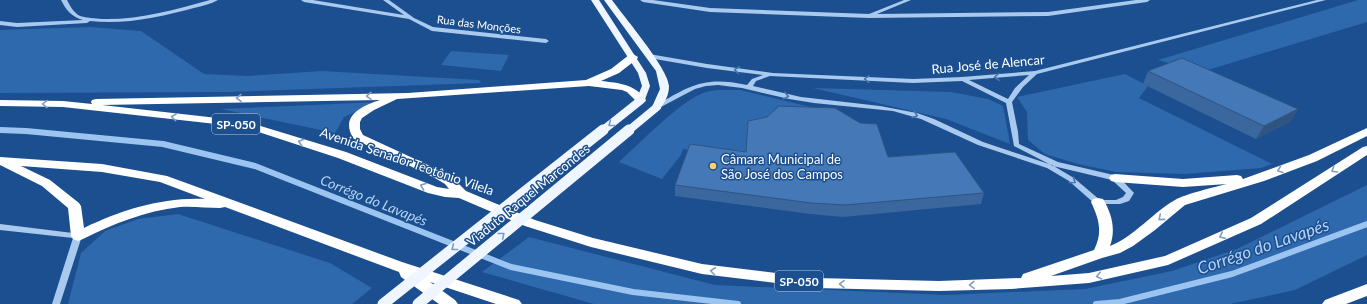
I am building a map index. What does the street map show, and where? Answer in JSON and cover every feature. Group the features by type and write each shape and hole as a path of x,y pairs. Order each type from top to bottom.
{"highway":[{"path":"589,83 615,71 633,58"},
{"path":"63,104 153,100 408,96 589,83 624,87 631,90 641,100"},
{"path":"408,96 386,101 364,111 357,116 354,122 354,130 358,137 449,181 461,194"},
{"name":"Avenida Senador Teotônio Vilela","path":"0,103 63,104 244,124 342,154 445,194 461,194 530,223 591,242 702,269 816,283 939,286 1011,284 1089,278 1168,260 1256,220 1320,178 1367,150"},
{"path":"1011,284 1100,253 1115,250 1150,228 1180,202 1260,178 1313,158 1367,131"},
{"path":"1,161 102,168 163,178 231,205 397,266 514,304"},
{"path":"1,161 46,183 74,206 78,236 111,220 143,209 182,203 231,205"},
{"path":"1115,178 1183,183 1260,178"},
{"path":"1098,202 1103,213 1108,232 1107,238 1100,253"},
{"path":"397,266 450,304"},
{"path":"1330,304 1367,290"}],"main road":[{"path":"594,0 642,73 646,86 641,100"},
{"path":"608,0 660,71 664,80 665,89 657,107"},
{"name":"Viaduto Raquel Marcondes","path":"383,304 641,100"},
{"name":"Viaduto Raquel Marcondes","path":"418,304 657,107"}],"street":[{"path":"64,0 69,10 78,17 101,20"},
{"path":"0,23 17,25 144,18 183,10 215,0"},
{"name":"Rua das Monções","path":"304,0 412,19"},
{"name":"Rua das Monções","path":"386,0 412,19 432,29 546,41"},
{"path":"643,0 710,10 869,16 1048,14 1147,0"},
{"path":"869,16 908,0"},
{"name":"Rua José de Alencar","path":"648,56 773,75 913,81 1036,73 1323,0"},
{"path":"657,107 699,85 720,83 749,87 801,100 891,109 913,114 974,141 1040,163 1057,171 1078,184 1098,202 1122,201 1129,196 1130,193 1115,178 1056,164 1016,145 1009,102 1015,90 1036,73"},
{"path":"749,87 754,80 773,75"},
{"path":"962,79 1009,102"},
{"path":"0,227 78,236 56,304"}],"shaded area":[{"path":"1358,0 1367,0 1367,22 1201,72 1158,60"},
{"path":"90,27 141,31 204,74 248,76 322,71 479,80 481,83 226,92 0,93 0,30"},
{"path":"451,51 509,55 501,71 441,65"},
{"path":"1125,74 1148,86 1139,98 1272,164 1261,168 1185,174 1116,172 1078,164 1045,154 1028,140 1027,112 1017,97"},
{"path":"813,88 951,92 988,99 1003,106 1010,144 946,119"},
{"path":"719,90 740,90 823,110 746,158 683,149 681,155 662,179 619,162 673,112 685,103 706,92"},
{"path":"380,102 344,117 335,133 221,109"},
{"path":"1367,185 1367,255 1295,290 1230,304 594,304 482,272 529,237 715,285 945,295 1085,289 1172,271 1237,249"},
{"path":"178,214 330,263 372,288 352,304 68,304 81,253 105,231 138,219"}],"building":[{"path":"1182,58 1298,109 1264,126 1148,71"},
{"name":"Câmara Municipal de São José dos Campos","path":"779,106 835,108 860,123 877,124 888,157 955,152 984,193 845,205 811,203 675,185 690,144 746,152 748,121 767,117"}],"waterway":[{"name":"Corrégo do Lavapés","path":"25,131 0,130 26,131 163,144 255,166 511,267 633,292 738,304"},
{"name":"Corrégo do Lavapés","path":"1096,304 1120,302 1232,274 1367,224"}],"place":[{"name":"Câmara Municipal de São José dos Campos","path":"713,166"}]}
